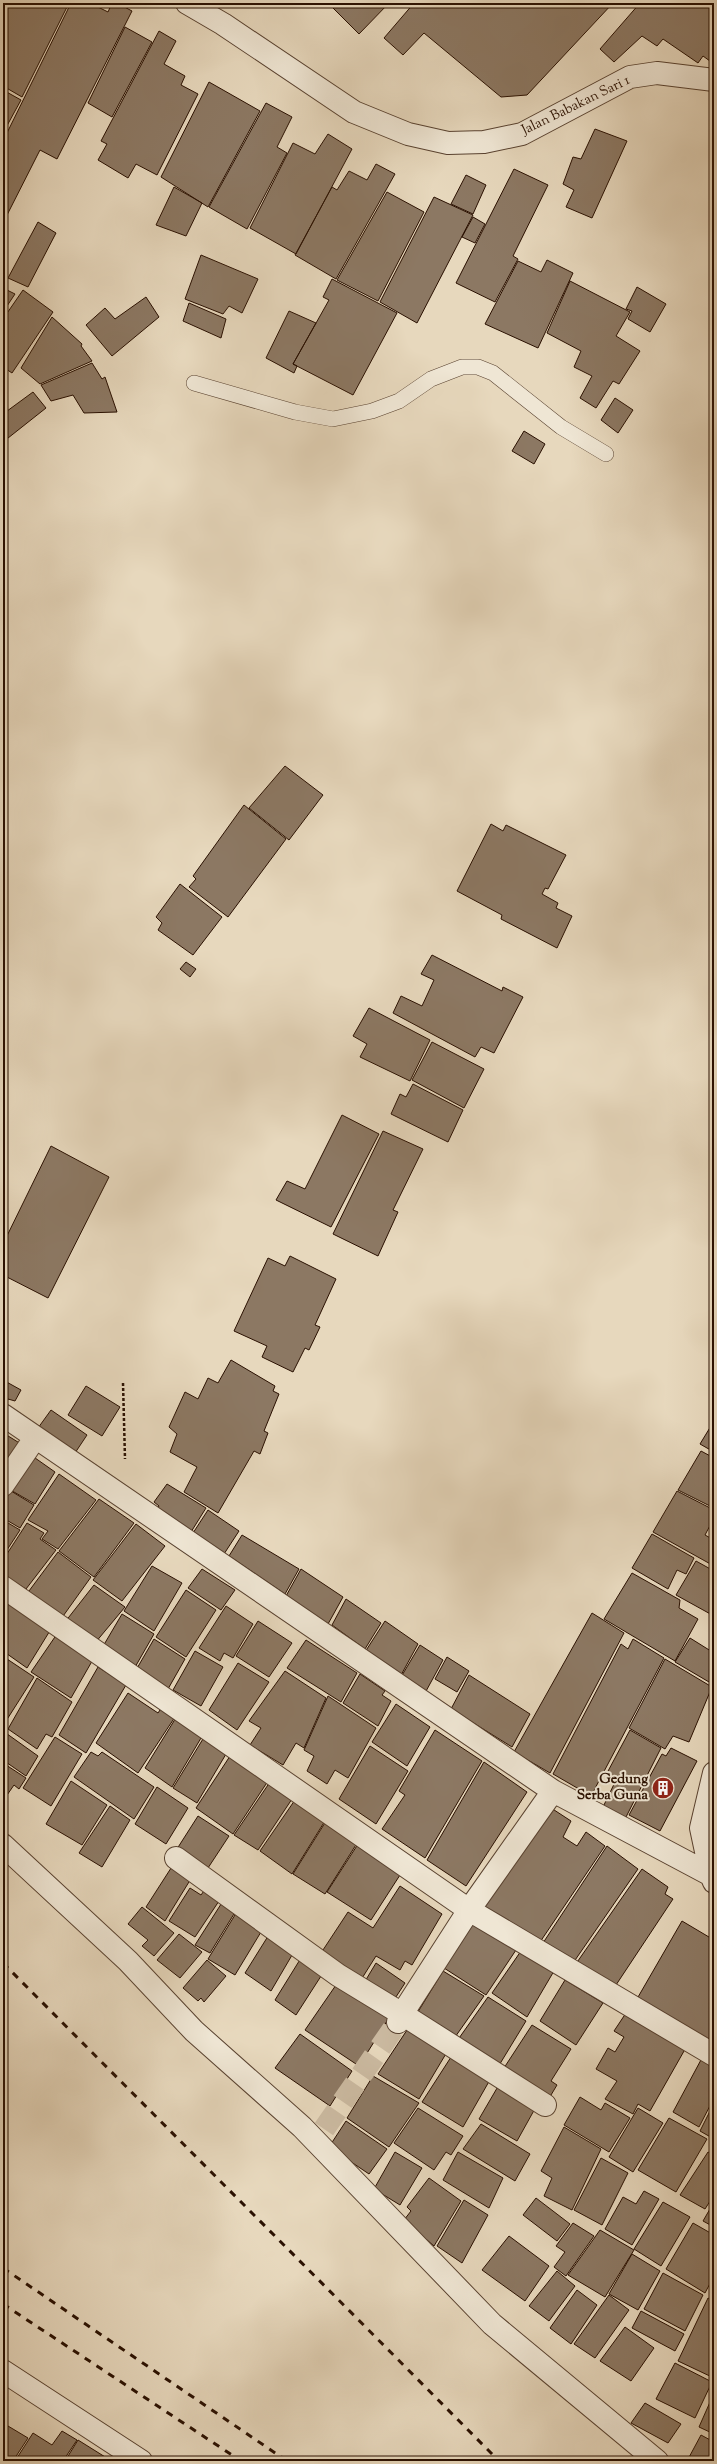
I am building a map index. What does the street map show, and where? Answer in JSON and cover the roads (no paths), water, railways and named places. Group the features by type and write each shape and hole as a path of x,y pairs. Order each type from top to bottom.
{"street":[{"name":"Jalan Babakan Sari 1","path":"189,4 223,24 354,112 408,134 448,143 484,142 522,134 630,78 658,73 714,80"},
{"path":"3,1415 553,1790 712,1878"},
{"path":"3,1485 36,1438"},
{"path":"3,1587 469,1910 714,2055"},
{"path":"712,1878 701,1828 714,1772"},
{"path":"400,2018 469,1910 553,1790"},
{"path":"3,1845 128,1961 194,2031 319,2134 492,2324 657,2461"},
{"path":"176,1858 400,2018 545,2105"},
{"path":"3,2371 141,2461"}],"lane":[{"path":"194,382 295,412 333,419 372,411 392,404 431,379 462,367 478,367 493,373 561,427 606,454"}],"tunnel":[{"path":"324,2129 398,2022"}],"railway":[{"path":"3,1963 499,2461"},
{"path":"3,2268 287,2461"},
{"path":"3,2304 241,2461"}],"place":[{"name":"Gedung Serba Guna","path":"663,1788"}]}
